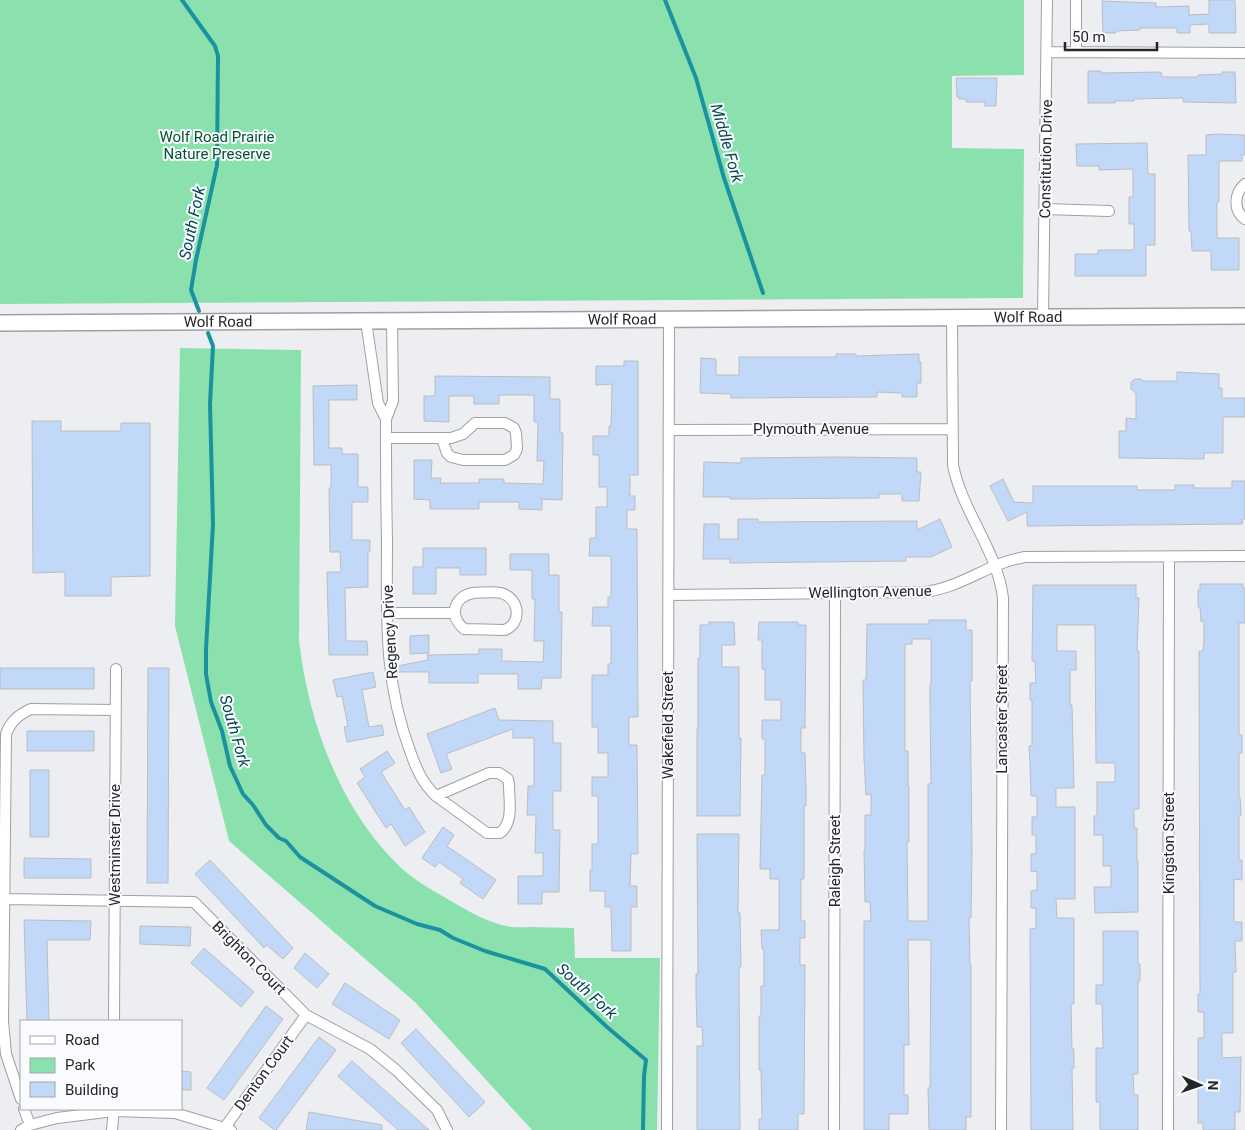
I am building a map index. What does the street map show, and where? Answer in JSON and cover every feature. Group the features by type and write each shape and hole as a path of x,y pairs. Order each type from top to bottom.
{"main road":[{"name":"Wolf Road","path":"0,323 1245,316"}],"street":[{"name":"Constitution Drive","path":"1043,317 1048,52 1047,0"},
{"path":"1076,0 1076,52"},
{"path":"1048,52 1245,53"},
{"path":"1245,184 1239,191 1236,203 1239,214 1245,219"},
{"path":"1045,209 1109,211"},
{"name":"Lancaster Street","path":"952,318 953,465 959,488 995,565 1002,598 1001,1130"},
{"name":"Wakefield Street","path":"667,1130 669,319"},
{"name":"Regency Drive","path":"366,321 378,403 386,418"},
{"name":"Regency Drive","path":"392,321 393,401 386,418 387,648 398,712 422,782 436,796 487,833 500,833 505,829 509,818 509,785 508,779 499,773 489,773 436,796"},
{"path":"386,438 451,438 463,434 475,423 505,423 514,428 517,449 514,455 505,460 463,460 447,453 442,439"},
{"name":"Plymouth Avenue","path":"670,430 952,428"},
{"name":"Wellington Avenue","path":"669,595 912,593 952,587 995,565 1010,559 1025,557 1245,556"},
{"name":"Kingston Street","path":"1168,1130 1169,557"},
{"path":"501,593 511,599 516,611 515,623 505,630 464,629 454,613 456,606 462,598 473,594 501,593"},
{"name":"Raleigh Street","path":"834,1130 835,593"},
{"path":"387,613 454,613"},
{"name":"Westminster Drive","path":"114,1020 116,669"},
{"path":"20,1097 6,1054 3,1022 6,734 14,719 21,713 31,709 115,710"},
{"name":"Brighton Court","path":"5,898 194,902 306,1016 370,1049 396,1070 437,1110 447,1130"},
{"name":"Denton Court","path":"226,1129 306,1016"},
{"path":"24,1110 26,1128 66,1117 114,1110 175,1113 226,1129"},
{"path":"112,1130 114,1110"}],"green space":[{"name":"Wolf Road Prairie Nature Preserve","path":"0,0 1024,0 1024,75 952,76 952,148 1024,149 1023,298 0,304"},
{"path":"180,348 301,350 299,640 310,700 318,730 329,759 357,814 375,839 401,868 429,888 485,919 509,927 574,928 575,958 660,958 657,1130 532,1130 416,1003 229,841 175,626"}],"building":[{"path":"1209,0 1235,0 1236,33 1209,33 1209,24 1190,25 1190,33 1177,33 1177,28 1140,28 1140,30 1103,33 1102,1 1156,3 1156,7 1189,6 1189,15 1209,14"},
{"path":"1088,71 1101,71 1101,73 1161,72 1162,77 1198,77 1198,75 1235,72 1236,103 1183,102 1183,98 1134,99 1134,101 1115,101 1115,103 1088,103"},
{"path":"956,78 997,78 996,106 985,106 985,102 966,102 966,99 959,99 957,97"},
{"path":"1206,135 1245,135 1245,155 1242,155 1242,161 1219,161 1219,202 1217,202 1217,238 1239,238 1239,270 1211,270 1211,251 1192,251 1191,231 1189,231 1188,155 1206,155"},
{"path":"1147,143 1148,174 1155,174 1155,245 1146,245 1146,276 1075,276 1075,254 1098,254 1098,250 1134,250 1134,224 1129,224 1129,197 1133,197 1133,169 1099,170 1099,166 1077,166 1076,144"},
{"path":"836,354 856,354 856,356 919,354 921,383 917,383 917,397 902,397 902,393 877,392 877,397 731,398 731,394 700,393 701,358 716,359 716,375 739,375 739,357 836,357"},
{"path":"624,361 638,361 638,475 630,475 630,496 635,496 635,510 627,510 627,529 637,529 638,717 629,717 629,745 637,745 638,854 631,854 630,886 637,886 637,907 631,907 631,951 612,951 611,907 605,907 605,891 590,891 592,844 598,844 598,796 592,796 592,777 608,777 608,753 598,753 598,727 592,727 592,675 608,675 608,664 611,664 611,626 592,626 593,607 608,607 608,597 611,597 611,556 589,556 590,538 596,538 596,507 607,507 607,487 599,487 599,455 593,455 593,436 609,436 609,426 611,426 612,384 596,385 596,366 624,366"},
{"path":"1177,372 1219,374 1219,388 1222,388 1222,398 1245,398 1245,417 1223,417 1223,453 1204,453 1204,459 1119,458 1119,431 1126,431 1126,418 1136,419 1136,393 1131,389 1131,382 1135,379 1143,381 1177,381"},
{"path":"435,376 550,377 550,399 560,399 560,433 563,433 562,500 542,499 542,510 519,509 519,502 479,502 479,509 430,509 430,500 414,499 414,460 432,460 431,478 441,478 440,483 479,483 479,479 504,479 504,483 543,484 544,461 537,461 538,422 534,422 534,395 499,395 499,404 474,404 474,396 449,396 449,422 424,421 424,396 435,396"},
{"path":"357,385 357,400 329,400 329,448 342,448 342,454 358,454 358,487 368,487 368,502 352,502 352,540 370,540 368,587 345,588 346,641 367,641 368,655 329,655 327,572 341,572 340,552 330,552 329,488 331,488 331,465 314,465 313,386"},
{"path":"32,421 61,421 61,431 121,431 121,423 150,423 150,576 111,577 111,596 65,596 65,572 33,573"},
{"path":"741,458 917,458 917,472 921,472 919,501 902,501 902,494 879,494 879,498 730,499 730,497 703,497 704,462 741,463"},
{"path":"1003,479 1014,502 1033,503 1033,486 1137,486 1137,490 1175,490 1175,485 1194,485 1194,488 1232,488 1232,481 1245,481 1245,519 1243,519 1242,524 1027,526 1027,512 1008,521 990,486"},
{"path":"738,519 758,519 758,522 917,521 917,530 940,519 952,547 931,557 906,557 906,561 730,563 730,559 703,559 704,524 719,524 719,539 738,539"},
{"path":"423,548 486,548 486,575 460,575 460,568 436,568 436,594 413,594 413,567 423,567"},
{"path":"510,554 549,554 549,575 559,575 559,612 562,612 561,678 542,678 541,689 518,689 518,674 478,674 478,683 429,683 429,672 398,672 397,666 428,660 427,655 479,654 479,649 502,649 502,661 543,662 544,641 534,641 535,599 532,599 532,570 510,570"},
{"path":"1200,584 1243,584 1243,588 1245,588 1245,623 1239,623 1239,735 1242,735 1242,753 1239,753 1241,816 1239,816 1239,860 1242,860 1242,880 1234,879 1234,922 1242,922 1242,941 1235,941 1236,972 1233,972 1233,1033 1222,1033 1222,1058 1241,1057 1240,1112 1235,1112 1235,1130 1203,1130 1203,1123 1198,1123 1198,1038 1204,1038 1204,1012 1198,1012 1198,994 1200,994 1199,651 1203,651 1204,641 1204,621 1201,622 1200,607 1198,607"},
{"path":"1033,585 1136,585 1136,598 1139,598 1137,651 1139,651 1139,809 1134,809 1134,828 1137,828 1138,912 1095,913 1094,887 1111,887 1111,866 1103,866 1103,835 1094,835 1094,816 1097,816 1097,782 1115,782 1115,763 1096,763 1095,625 1057,625 1057,651 1076,651 1076,670 1070,670 1074,788 1056,788 1056,807 1075,807 1075,899 1056,899 1057,918 1074,918 1074,1004 1071,1004 1072,1049 1074,1049 1074,1068 1072,1068 1073,1130 1031,1130 1030,929 1036,928 1036,908 1031,908 1031,891 1037,890 1037,871 1031,872 1031,854 1036,854 1036,835 1032,835 1032,817 1037,817 1037,796 1031,796 1029,746 1032,746 1030,683 1036,683 1035,661 1032,661"},
{"path":"929,620 966,620 966,630 972,630 972,681 970,681 972,849 971,918 969,918 971,964 971,1117 966,1117 966,1130 929,1130 931,940 908,940 909,1045 904,1045 904,1095 908,1095 908,1114 889,1114 889,1130 864,1130 864,921 871,921 870,902 865,902 864,850 865,815 871,815 871,794 866,795 864,759 863,680 866,680 867,624 929,624","holes":["912,639 931,639 931,784 928,784 928,921 908,921 907,842 909,842 909,786 908,751 905,751 905,644 912,644"]},
{"path":"709,622 734,622 735,645 722,645 722,667 739,667 739,738 741,738 740,816 697,816 700,625 709,625"},
{"path":"759,622 798,622 798,625 806,625 805,728 801,728 801,753 805,753 806,787 806,806 804,806 804,879 801,879 801,921 805,921 805,938 800,938 800,965 805,965 804,1114 798,1114 798,1130 759,1130 759,1119 762,1119 761,1070 759,1070 759,1016 761,1016 761,986 764,986 764,949 762,949 761,930 779,930 779,879 770,879 770,869 760,869 762,775 765,775 765,739 762,739 762,720 781,720 781,700 765,700 765,669 762,669 762,640 758,640"},
{"path":"429,635 429,653 410,654 410,636"},
{"path":"0,668 94,668 94,689 0,689"},
{"path":"148,668 169,668 168,883 147,883"},
{"path":"373,672 376,687 362,690 369,727 382,725 384,735 347,742 344,727 348,726 342,696 337,697 333,680"},
{"path":"495,708 499,720 553,721 553,743 561,743 561,791 553,791 553,830 560,830 559,892 542,892 542,904 518,904 518,876 543,876 543,853 535,853 536,815 527,815 528,786 534,786 534,738 513,738 513,729 446,754 452,769 441,773 427,734"},
{"path":"27,731 94,731 94,751 27,751"},
{"path":"387,751 395,763 381,772 405,810 409,807 425,832 405,846 391,824 386,828 357,783 365,777 360,769"},
{"path":"30,770 49,770 49,837 30,837"},
{"path":"443,827 454,835 447,846 496,880 483,899 460,883 463,879 439,862 435,867 422,858"},
{"path":"697,834 739,834 738,913 740,913 741,967 739,967 740,1130 697,1130 697,1046 703,1046 702,1027 697,1027 696,994 696,974 698,974"},
{"path":"24,858 91,859 91,878 24,878"},
{"path":"210,860 293,948 283,959 267,945 264,948 195,874"},
{"path":"24,920 91,921 90,940 47,940 49,1020 27,1020"},
{"path":"140,926 191,927 190,946 140,944"},
{"path":"1103,931 1138,931 1140,981 1138,981 1138,1074 1133,1074 1134,1095 1138,1095 1138,1130 1100,1130 1100,1102 1096,1102 1096,1048 1103,1048 1102,1004 1096,1004 1096,985 1103,985"},
{"path":"204,948 254,992 241,1007 191,963"},
{"path":"305,953 329,974 317,988 294,968"},
{"path":"345,983 400,1020 389,1039 332,1004"},
{"path":"266,1006 283,1019 224,1100 207,1088"},
{"path":"416,1029 485,1102 469,1117 401,1043"},
{"path":"319,1037 336,1050 275,1130 259,1118"},
{"path":"352,1061 429,1130 398,1130 338,1076"},
{"path":"182,1071 191,1072 191,1090 182,1090"},
{"path":"309,1112 382,1125 382,1130 306,1130"}],"waterway":[{"name":"South Fork","path":"182,0 215,46 218,56 217,165 191,290 199,311"},
{"name":"Middle Fork","path":"665,0 696,78 724,178 763,293"},
{"name":"South Fork","path":"208,333 213,346 210,404 213,524 206,674 211,702 222,731 230,766 243,794 266,825 279,838 286,841 300,857 375,906 417,924 440,930 453,938 485,951 545,969 607,1027 646,1060 643,1130"}]}
